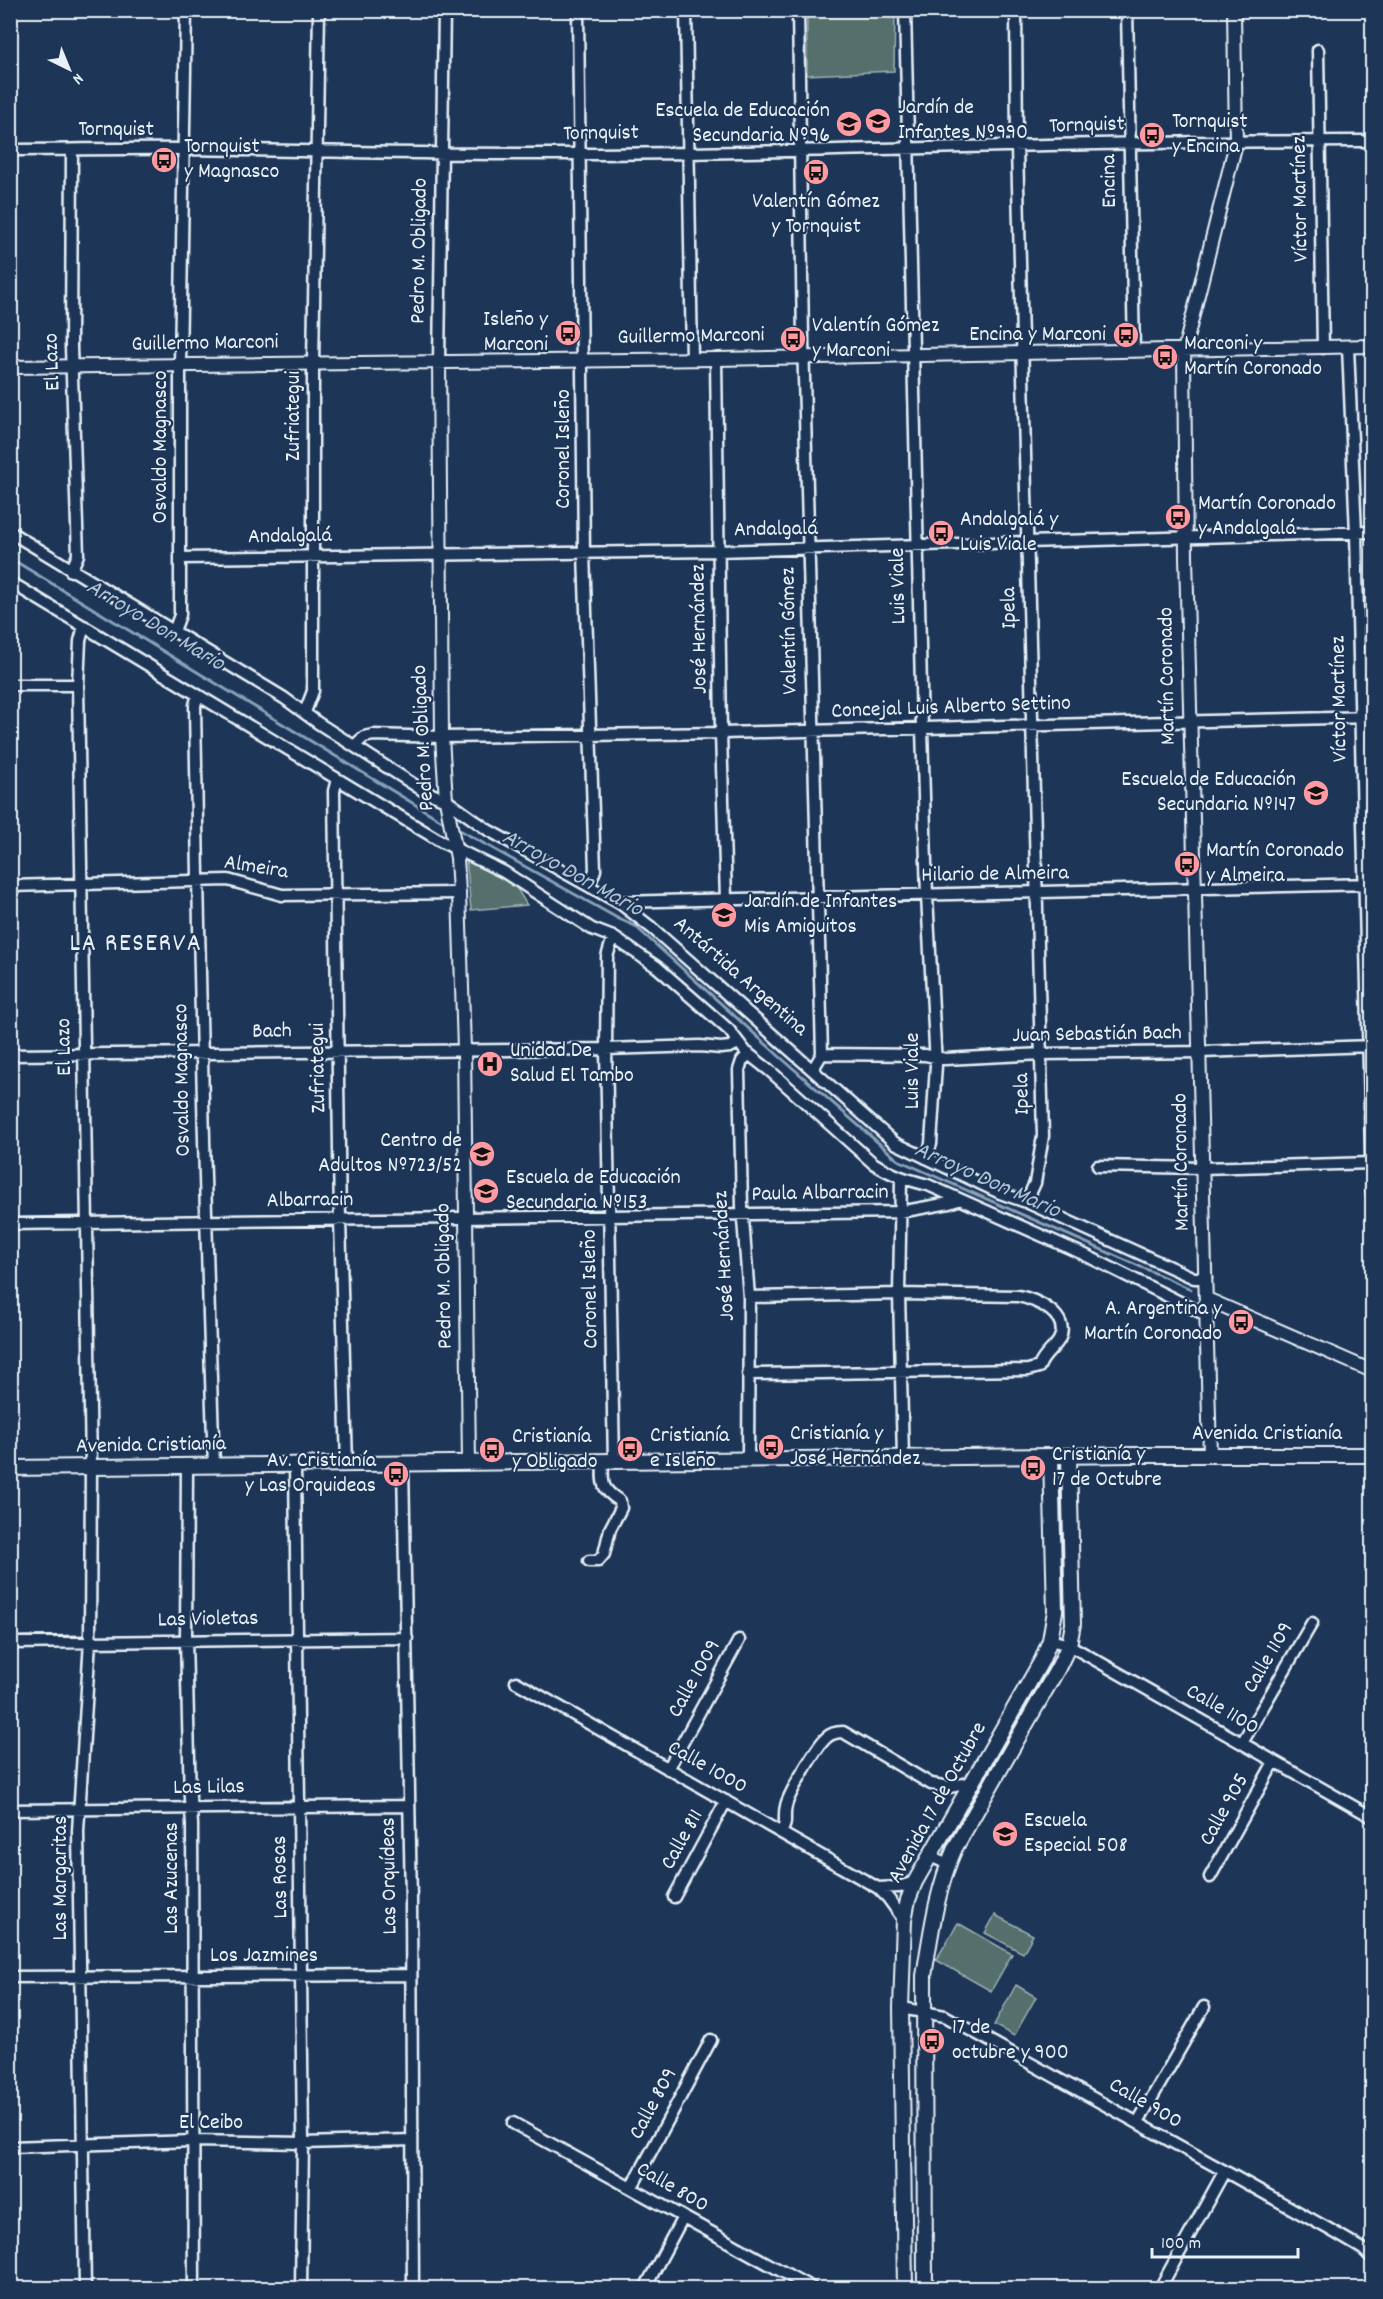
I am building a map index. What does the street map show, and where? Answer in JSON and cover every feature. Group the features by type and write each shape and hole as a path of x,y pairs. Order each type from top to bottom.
{"main road":[{"name":"Avenida Cristianía","path":"10,1468 1372,1455"},
{"name":"Avenida 17 de Octubre","path":"905,2289 901,2008 904,1920 915,1882 1042,1660 1050,1640 1055,1611 1052,1457"},
{"name":"Avenida 17 de Octubre","path":"925,2289 924,1976 931,1932 948,1864 955,1848 1069,1645 1073,1611 1069,1457"}],"street":[{"name":"Osvaldo Magnasco","path":"174,632 180,615 180,365 186,10"},
{"name":"Zufriategui","path":"305,712 313,691 313,363 319,10"},
{"name":"Pedro M. Obligado","path":"444,10 440,362 442,737 447,805 459,893 464,1050 469,1463"},
{"name":"Coronel Isleño","path":"578,10 584,553 595,870 589,886"},
{"path":"686,10 692,359"},
{"name":"Valentín Gómez","path":"798,10 812,731 822,1054"},
{"name":"Luis Viale","path":"905,10 922,729 935,1058 931,1144 926,1158"},
{"name":"Ipela","path":"1016,10 1017,148 1043,1146 1035,1183 1026,1202"},
{"name":"Encina","path":"1127,10 1134,351"},
{"name":"Martín Coronado","path":"1210,1455 1208,1299 1190,722 1184,351 1236,142 1234,10"},
{"name":"Víctor Martínez","path":"1318,51 1323,348"},
{"name":"Tornquist","path":"10,150 183,149 317,153 580,154 1017,148 1129,143 1372,141"},
{"name":"El Lazo","path":"71,571 78,555 71,347 72,150"},
{"name":"Guillermo Marconi","path":"10,367 912,356 1372,346"},
{"name":"Víctor Martínez","path":"1348,347 1356,533 1359,717 1368,884 1372,1194"},
{"name":"José Hernández","path":"716,359 721,733 726,899"},
{"name":"Antártida Argentina","path":"10,532 305,712 447,805 618,902 652,928 884,1134 903,1148 1194,1278 1206,1278"},
{"name":"Andalgalá","path":"180,558 718,551 1372,532"},
{"name":"Antártida Argentina","path":"10,582 337,779 504,872 592,929 613,937 664,973 729,1030 749,1054 873,1163 901,1179 928,1185 1083,1254 1208,1316"},
{"name":"El Lazo","path":"84,626 80,635 78,685 91,1467"},
{"path":"10,685 78,685"},
{"name":"Osvaldo Magnasco","path":"198,695 195,705 198,881 214,1466"},
{"name":"Concejal Luis Alberto Settino","path":"354,746 364,737 373,735 442,737 721,733 1372,717"},
{"name":"Zufriategui","path":"337,779 334,791 334,894 347,1465"},
{"name":"Almeira","path":"10,886 237,881 282,895 459,893"},
{"name":"Hilario de Almeira","path":"618,902 1368,884"},
{"path":"592,929 603,943 607,955"},
{"name":"Coronel Isleño","path":"590,1562 598,1561 604,1554 610,1529 621,1508 620,1502 607,1493 602,1480 608,1462 607,955 613,937"},
{"path":"606,1049 700,1046 721,1048 730,1047 738,1042"},
{"name":"Juan Sebastián Bach","path":"822,1054 925,1055 945,1059 1042,1054 1201,1052 1371,1046"},
{"name":"Bach","path":"10,1055 606,1049"},
{"name":"José Hernández","path":"748,1460 748,1296 742,1214 739,1071 742,1061 749,1054"},
{"path":"813,1069 822,1054"},
{"path":"1098,1166 1203,1168 1372,1163"},
{"path":"901,1179 899,1294 903,1458"},
{"name":"Paula Albarracin","path":"609,1216 900,1212 958,1200"},
{"name":"Albarracin","path":"10,1224 609,1216"},
{"path":"748,1296 899,1294 1030,1298 1055,1315 1060,1323 1061,1333 1039,1367 1021,1371 748,1374"},
{"path":"1208,1299 1372,1371"},
{"name":"Las Orquídeas","path":"404,1464 413,2289"},
{"name":"Las Rosas","path":"296,1465 302,1975 301,2289"},
{"name":"Las Margaritas","path":"85,2289 80,1808 90,1641 91,1467"},
{"name":"Las Azucenas","path":"186,1467 194,2289"},
{"name":"Calle 1109","path":"1242,1743 1312,1623"},
{"name":"Las Violetas","path":"10,1643 406,1638"},
{"name":"Calle 1009","path":"668,1769 739,1640"},
{"name":"Calle 1100","path":"1050,1640 1069,1645 1372,1817"},
{"name":"Calle 1000","path":"516,1682 878,1888 904,1920"},
{"path":"781,1833 786,1826 785,1808 788,1798 824,1740 833,1733 843,1732 931,1784 950,1787 973,1782"},
{"name":"Calle 905","path":"1210,1877 1274,1762"},
{"name":"Calle 811","path":"674,1897 726,1801"},
{"name":"Las Lilas","path":"10,1810 408,1806"},
{"path":"930,1856 948,1864"},
{"path":"878,1888 899,1887 915,1882"},
{"name":"Los Jazmines","path":"10,1977 411,1974"},
{"path":"1138,2122 1204,2007"},
{"name":"Calle 900","path":"901,2008 945,2016 1363,2249 1372,2259"},
{"name":"Calle 809","path":"632,2187 711,2040"},
{"name":"Calle 800","path":"513,2122 812,2289"},
{"name":"El Ceibo","path":"10,2147 193,2141 303,2143 412,2140"},
{"path":"1160,2289 1224,2172"},
{"path":"645,2289 683,2217"}],"green space":[{"path":"807,11 895,11 894,71 807,75"},
{"path":"466,857 516,887 527,905 471,910"},
{"path":"995,1915 1033,1935 1023,1953 985,1933"},
{"path":"958,1923 1012,1954 991,1991 936,1960"},
{"path":"1016,1985 1036,1997 1014,2036 994,2025"}],"waterway":[{"name":"Arroyo Don Mario","path":"10,558 447,824"},
{"name":"Arroyo Don Mario","path":"456,828 635,926 898,1160 1191,1289"}],"place":[{"name":"Jardín de Infantes Nº990","path":"878,121"},
{"name":"Escuela de Educación Secundaria Nº96","path":"849,124"},
{"name":"Tornquist y Encina","path":"1152,135"},
{"name":"Tornquist y Magnasco","path":"164,160"},
{"name":"Valentín Gómez y Tornquist","path":"816,172"},
{"name":"Isleño y Marconi","path":"568,333"},
{"name":"Encina y Marconi","path":"1126,335"},
{"name":"Valentín Gómez y Marconi","path":"793,339"},
{"name":"Marconi y Martín Coronado","path":"1165,357"},
{"name":"Martín Coronado y Andalgalá","path":"1178,517"},
{"name":"Andalgalá y Luis Viale","path":"941,533"},
{"name":"Escuela de Educación Secundaria Nº147","path":"1316,793"},
{"name":"Martín Coronado y Almeira","path":"1187,864"},
{"name":"Jardín de Infantes Mis Amiguitos","path":"724,915"},
{"name":"Unidad De Salud El Tambo","path":"490,1064"},
{"name":"Centro de Adultos Nº723/52","path":"482,1154"},
{"name":"Escuela de Educación Secundaria Nº153","path":"486,1191"},
{"name":"A. Argentina y Martín Coronado","path":"1241,1322"},
{"name":"Cristianía y José Hernández","path":"771,1447"},
{"name":"Cristianía e Isleño","path":"630,1449"},
{"name":"Cristianía y Obligado","path":"492,1450"},
{"name":"Cristianía y 17 de Octubre","path":"1033,1468"},
{"name":"Av. Cristianía y Las Orquideas","path":"396,1474"},
{"name":"Escuela Especial 508","path":"1005,1834"},
{"name":"17 de octubre y 900","path":"932,2041"}],"district":[{"name":"LA RESERVA","path":"136,944"}]}
